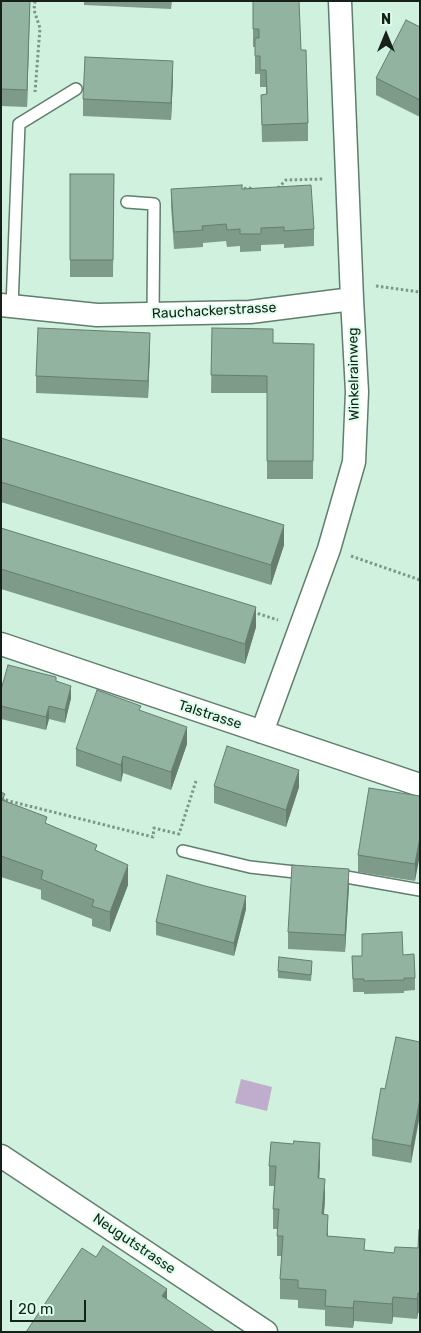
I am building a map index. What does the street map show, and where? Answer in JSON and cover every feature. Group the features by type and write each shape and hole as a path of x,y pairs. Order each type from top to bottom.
{"street":[{"name":"Winkelrainweg","path":"262,732 329,549 354,462 357,392 340,1"},
{"name":"Rauchackerstrasse","path":"6,306 97,315 153,314 250,312 352,299"},
{"name":"Talstrasse","path":"1,644 420,785"},
{"name":"Neugutstrasse","path":"1,1156 266,1332"}],"lane":[{"path":"6,306 19,124 76,89"},
{"path":"126,202 154,204 153,314"},
{"path":"183,851 250,867 340,876 420,890"}],"path":[{"path":"33,115 40,28 34,10 35,1"},
{"path":"276,190 286,180 347,177"},
{"path":"233,190 249,188 256,190"},
{"path":"352,299 366,285 420,292"},
{"path":"329,549 420,580"},
{"path":"247,611 300,626"},
{"path":"1,798 10,802 153,837 154,828 179,834 196,781"}],"shaded area":[{"path":"241,1079 272,1087 267,1111 235,1103"}],"building":[{"path":"1,1 30,1 27,90 1,89"},
{"path":"253,1 299,1 301,50 306,50 308,123 262,125 261,95 267,94 266,70 260,70 260,56 255,56 255,38 259,38 259,29 253,29"},
{"path":"406,20 420,27 420,100 376,78"},
{"path":"85,57 173,61 171,103 83,99"},
{"path":"70,174 114,174 113,260 70,260"},
{"path":"242,185 242,189 311,185 314,229 284,231 284,227 261,228 261,234 240,234 240,229 227,230 226,224 202,226 203,230 174,232 171,189"},
{"path":"38,328 150,333 148,381 36,376"},
{"path":"212,328 273,329 273,343 314,344 313,461 267,461 267,376 211,375"},
{"path":"1,438 284,525 271,565 1,482"},
{"path":"1,528 256,607 245,644 1,569"},
{"path":"8,665 56,677 56,681 71,686 65,710 49,706 46,717 1,706 1,690"},
{"path":"97,690 141,706 139,710 187,727 171,772 123,756 121,765 76,749"},
{"path":"227,746 299,770 286,810 214,786"},
{"path":"369,788 420,796 420,837 415,864 358,855"},
{"path":"1,792 5,794 2,800 47,817 45,823 97,845 95,850 128,865 110,912 92,906 94,900 41,879 43,871 1,856"},
{"path":"292,865 349,869 345,935 288,932"},
{"path":"167,875 246,896 234,943 156,922"},
{"path":"402,932 403,955 414,954 415,978 364,981 364,979 353,979 352,956 362,956 362,934"},
{"path":"279,957 312,961 311,975 278,971"},
{"path":"396,1037 420,1042 420,1099 411,1146 372,1139 381,1088 385,1089"},
{"path":"294,1141 320,1143 318,1178 325,1179 322,1214 328,1215 327,1236 365,1239 364,1250 394,1253 395,1247 418,1248 420,1229 420,1293 418,1293 417,1299 393,1297 392,1304 354,1301 353,1308 325,1306 326,1290 298,1288 298,1280 280,1279 283,1236 277,1236 279,1209 273,1209 276,1166 269,1166 271,1142 293,1144"},
{"path":"103,1246 167,1289 162,1296 215,1332 26,1332 82,1248 96,1257"}]}
